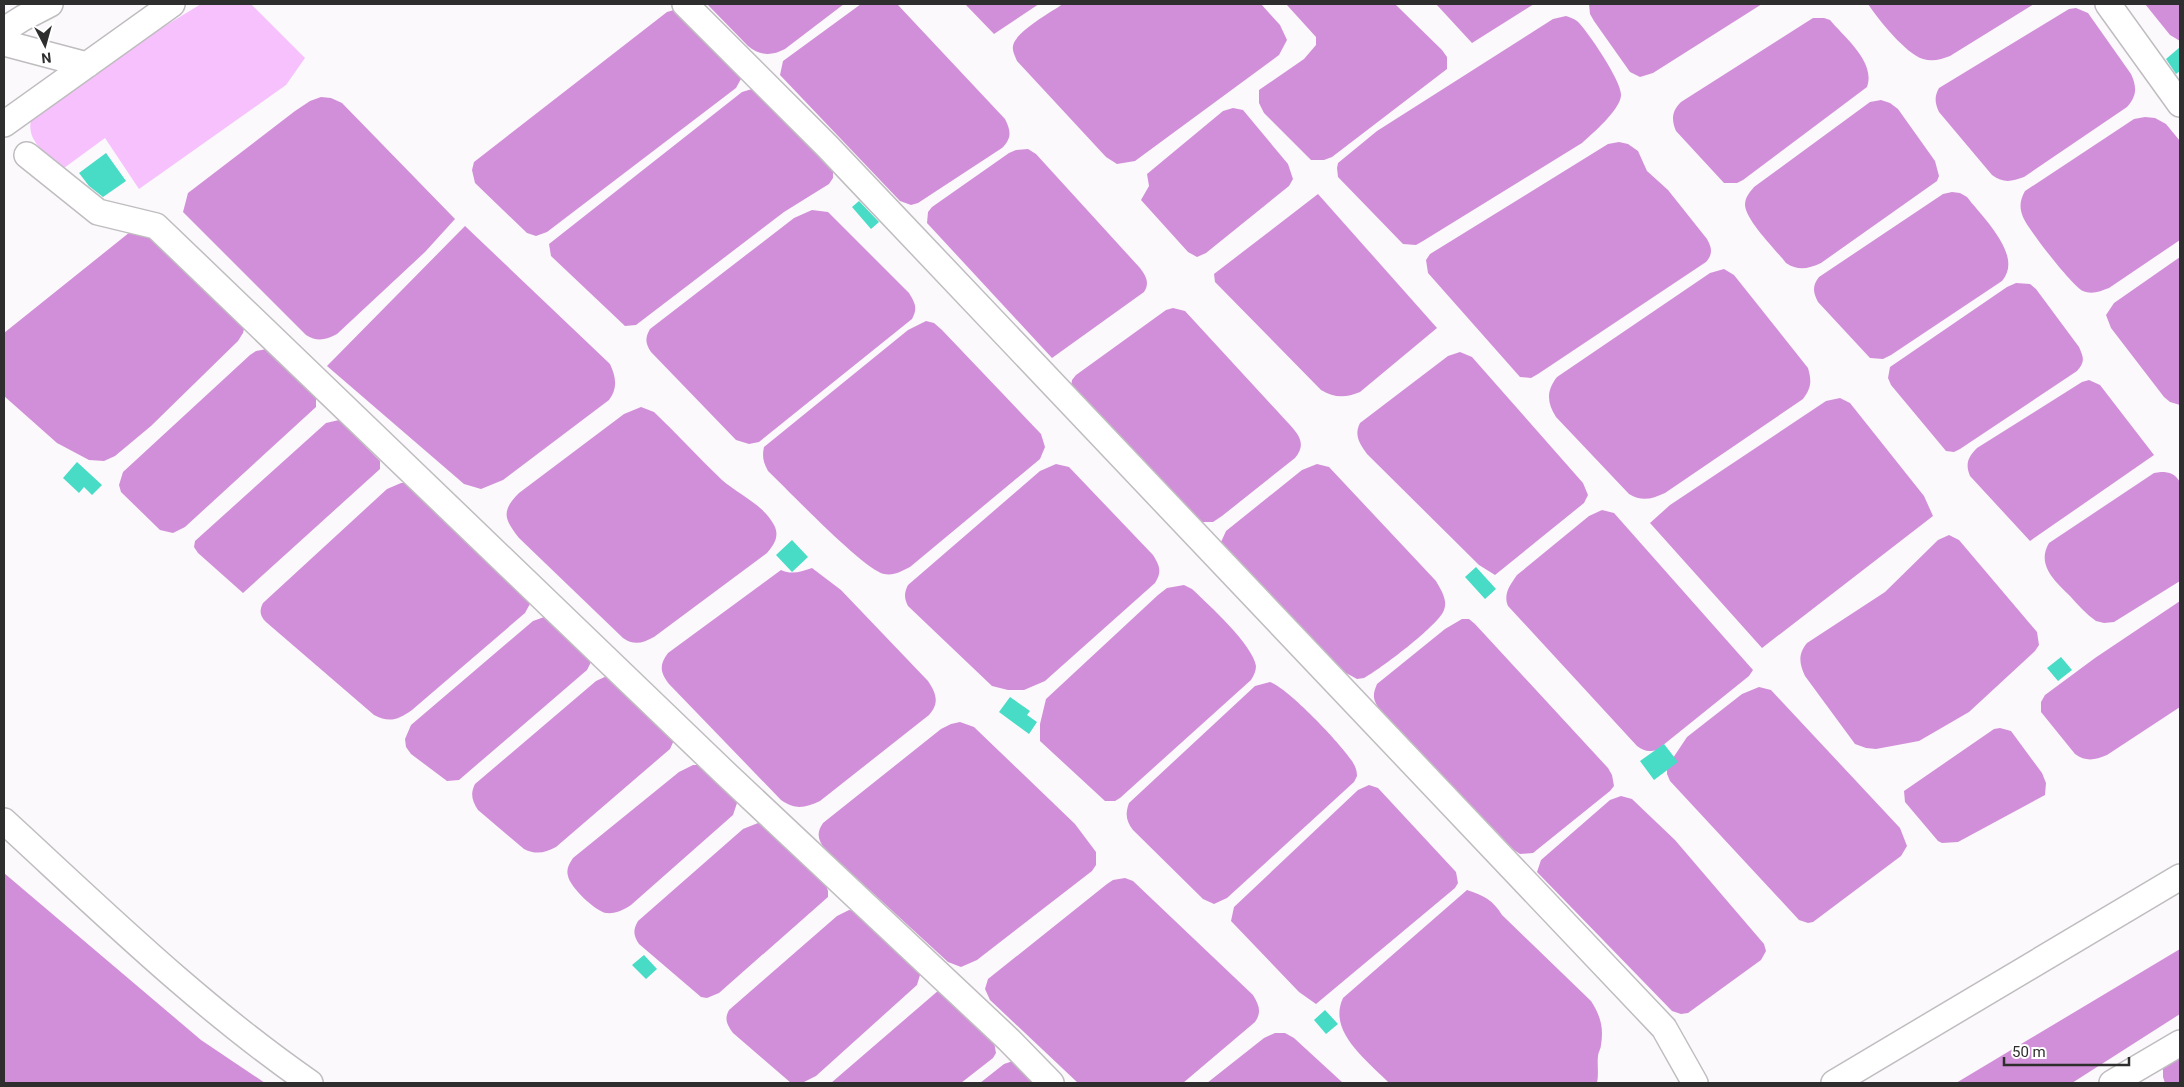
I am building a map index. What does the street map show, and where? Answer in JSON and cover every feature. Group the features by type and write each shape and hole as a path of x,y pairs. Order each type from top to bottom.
{"street":[{"path":"4,30 50,4"},
{"path":"4,124 172,4"},
{"path":"685,4 827,146 1664,1028 1695,1083"},
{"path":"2108,4 2180,104"},
{"path":"4,43 87,65"},
{"path":"27,155 98,212 156,226 725,773 1009,1040 1051,1083"},
{"path":"4,821 197,998 275,1059 310,1083"},
{"path":"1834,1083 2180,877"},
{"path":"2112,1083 2180,1043"}],"shaded area":[{"path":"201,4 251,4 305,58 286,85 139,189 105,138 64,168 39,147 31,132 31,123 33,113 40,102"},
{"path":"707,4 844,4 785,49 766,54 757,52 748,46"},
{"path":"861,4 898,5 1005,119 1010,134 1002,148 918,203 911,205 900,201 780,75 783,61"},
{"path":"965,4 1039,4 994,34"},
{"path":"1063,4 1261,4 1280,25 1287,40 1279,55 1135,161 1117,164 1106,157 1017,61 1014,54 1013,46 1020,35 1034,23"},
{"path":"1286,4 1395,4 1442,50 1447,57 1447,69 1332,157 1324,160 1311,160 1264,113 1259,103 1259,90 1304,59 1316,45 1316,37"},
{"path":"1436,4 1534,4 1472,43"},
{"path":"1589,4 1762,4 1653,73 1640,77 1630,72 1594,21 1590,14"},
{"path":"1868,4 2034,4 1950,56 1930,60 1916,56 1901,43 1885,27"},
{"path":"2145,4 2180,4 2180,41 2170,35"},
{"path":"2076,8 2088,13 2131,74 2135,87 2133,99 2127,107 2024,177 2011,181 2000,179 1992,175 1939,112 1936,100 1937,91 2069,9"},
{"path":"680,10 742,77 736,88 547,232 536,236 527,233 475,183 472,170 474,162 667,12"},
{"path":"1566,16 1577,21 1582,26 1611,69 1621,96 1616,108 1582,143 1416,245 1403,244 1338,177 1338,163 1377,131 1553,19"},
{"path":"1813,18 1830,20 1858,51 1867,69 1869,78 1867,87 1743,180 1737,183 1724,183 1676,131 1673,123 1674,112 1681,102"},
{"path":"752,89 833,169 833,178 829,184 784,212 636,325 625,326 551,256 549,244 742,92"},
{"path":"321,97 331,98 342,103 455,219 425,252 337,334 329,338 314,339 306,335 183,212 188,193 295,111 310,101"},
{"path":"1881,100 1890,103 1898,109 1935,161 1939,176 1937,181 1821,263 1803,268 1790,266 1750,219 1745,205 1748,195 1754,187 1870,102"},
{"path":"1233,108 1243,110 1288,164 1293,179 1289,186 1206,253 1197,257 1188,252 1141,200 1149,186 1147,174 1223,111"},
{"path":"2155,118 2166,124 2180,141 2180,240 2109,288 2093,293 2083,291 2061,269 2026,223 2021,210 2022,197 2025,191 2134,119"},
{"path":"1619,142 1628,144 1638,151 1647,171 1668,190 1707,239 1711,248 1711,254 1706,262 1538,374 1531,378 1520,377 1428,273 1426,260 1430,254 1608,144"},
{"path":"1028,149 1036,154 1140,268 1147,283 1144,292 1052,358 927,223 928,212 932,207 1009,153"},
{"path":"1960,193 1967,197 1991,226 2005,249 2008,260 2007,271 2002,281 1891,355 1883,359 1870,358 1818,302 1814,292 1815,283 1819,277 1943,194"},
{"path":"1318,194 1437,328 1360,392 1345,396 1331,395 1321,390 1215,282 1214,274"},
{"path":"812,210 828,212 909,293 914,303 915,312 912,319 759,442 749,444 736,440 651,352 646,340 647,335 650,329 794,218"},
{"path":"145,220 245,325 238,341 151,426 115,456 104,461 89,460 57,443 4,396 4,333"},
{"path":"465,226 610,364 615,382 614,391 609,400 503,480 481,489 464,484 327,366"},
{"path":"2180,257 2180,405 2170,402 2164,397 2111,328 2106,315 2114,303"},
{"path":"1724,269 1734,275 1808,368 1810,381 1808,391 1803,399 1665,493 1647,499 1634,497 1556,417 1549,402 1549,392 1557,377 1710,273"},
{"path":"2016,283 2030,284 2036,289 2079,347 2083,357 2081,365 2077,371 1960,449 1954,452 1946,451 1891,385 1888,378 1890,367 2007,287"},
{"path":"1173,308 1185,311 1297,433 1301,445 1295,458 1213,522 1199,522 1071,387 1072,380 1076,375 1166,310"},
{"path":"926,321 934,323 942,330 1041,434 1045,447 1040,459 910,567 895,574 884,574 860,559 844,545 768,471 763,459 763,450 764,447 908,330"},
{"path":"267,349 316,395 316,407 185,527 173,533 160,530 121,492 119,485 123,472 250,355 256,351"},
{"path":"1460,352 1472,357 1583,483 1588,495 1584,503 1495,575 1479,565 1367,454 1357,435 1360,423 1448,356"},
{"path":"2089,380 2100,385 2154,455 2030,541 1970,476 1968,461 1971,454 1977,448 2082,382"},
{"path":"1840,398 1850,403 1924,496 1933,516 1762,648 1650,523 1670,505 1826,401"},
{"path":"641,407 654,412 722,480 764,512 776,529 776,537 774,544 767,553 654,637 635,643 623,638 519,538 510,525 507,510 519,493 624,414"},
{"path":"339,420 380,461 380,469 243,593 198,553 194,547 195,541 326,423"},
{"path":"1056,464 1069,467 1153,555 1159,566 1159,576 1155,583 1045,681 1024,690 1008,690 992,686 908,606 905,593 908,585 1040,471"},
{"path":"1317,464 1329,467 1436,581 1445,599 1444,610 1432,626 1395,657 1364,678 1357,679 1346,673 1227,554 1221,542 1226,531 1302,470"},
{"path":"2154,473 2172,474 2180,482 2180,581 2114,622 2104,623 2096,621 2079,606 2049,572 2045,558 2049,543"},
{"path":"401,483 409,483 531,602 525,613 412,710 398,718 389,720 374,715 266,622 261,615 261,608 263,603 387,489"},
{"path":"1602,510 1614,513 1753,670 1749,676 1657,750 1646,751 1637,746 1508,606 1506,598 1508,590 1517,575 1589,516"},
{"path":"1949,535 1959,540 2037,632 2039,645 2035,651 1969,712 1919,741 1876,749 1855,744 1805,676 1801,663 1802,651 1807,643 1885,592 1938,540"},
{"path":"812,568 841,590 928,681 935,694 936,702 929,715 820,801 796,807 781,800 669,684 662,672 662,665 668,653 781,570 792,573"},
{"path":"1184,585 1192,589 1239,636 1253,657 1256,666 1255,673 1251,680 1120,798 1115,801 1105,801 1040,741 1040,724 1046,699 1158,595 1167,588"},
{"path":"2180,601 2180,707 2107,755 2091,759 2075,754 2041,712 2041,702 2045,695 2095,658"},
{"path":"547,616 593,658 587,670 459,780 447,781 411,754 406,747 405,739 411,725 533,621"},
{"path":"1462,619 1469,619 1475,624 1608,768 1612,775 1614,786 1610,791 1533,853 1520,854 1514,850 1380,710 1375,701 1374,692 1377,684 1445,629"},
{"path":"609,675 675,738 670,749 556,847 540,852 524,849 478,810 472,797 475,784 596,681"},
{"path":"1270,682 1289,694 1326,730 1352,761 1356,768 1357,776 1354,782 1227,898 1214,904 1203,899 1133,830 1127,817 1129,803 1255,686"},
{"path":"1759,687 1771,690 1900,828 1907,846 1901,856 1813,922 1808,923 1799,920 1670,781 1667,774 1667,767 1687,737 1742,694"},
{"path":"960,722 974,727 1075,824 1096,852 1096,865 1092,871 977,960 961,967 948,962 825,849 819,839 823,823 941,729"},
{"path":"2000,728 2011,731 2042,773 2046,783 2045,795 1958,842 1942,843 1938,841 1905,802 1904,791 1994,729"},
{"path":"693,765 700,765 735,796 737,803 733,815 631,905 613,913 606,913 596,908 578,892 570,881 567,873 573,858 679,772"},
{"path":"1369,785 1378,788 1456,872 1458,883 1455,888 1316,1004 1299,992 1231,921 1234,907 1358,790"},
{"path":"1621,796 1632,799 1675,840 1764,944 1766,951 1761,960 1688,1013 1681,1014 1672,1011 1537,872 1541,860 1610,800"},
{"path":"758,823 770,827 826,885 828,897 719,993 707,998 701,997 639,944 634,932 635,927 638,921 743,829"},
{"path":"4,873 201,1040 265,1083 4,1083"},
{"path":"1125,878 1133,881 1253,995 1258,1005 1259,1012 1255,1022 1183,1083 1078,1083 990,1000 985,989 988,979 1107,884 1113,880"},
{"path":"1467,890 1483,896 1491,902 1591,1001 1597,1011 1602,1027 1597,1083 1389,1083 1352,1045 1340,1023 1343,998"},
{"path":"849,910 855,911 918,969 920,975 917,985 816,1076 802,1083 791,1083 733,1033 727,1022 727,1013 837,916"},
{"path":"2180,949 2180,1014 2072,1083 1956,1083"},
{"path":"939,990 994,1042 996,1053 993,1058 961,1083 831,1083"},
{"path":"1275,1033 1285,1033 1294,1038 1343,1083 1207,1083 1264,1038"},
{"path":"2180,1052 2180,1083 2165,1083 2163,1066"},
{"path":"1013,1061 1036,1083 980,1083 1004,1064"}],"building":[{"path":"2180,47 2180,71 2176,74 2166,59"},
{"path":"106,153 126,181 103,197 89,186 79,173"},
{"path":"859,201 879,222 871,229 852,207"},
{"path":"77,462 102,485 92,495 84,487 79,493 63,478"},
{"path":"792,540 808,557 792,572 776,555"},
{"path":"1476,567 1496,589 1485,599 1465,577"},
{"path":"2061,657 2072,670 2058,681 2047,668"},
{"path":"1010,697 1030,711 1027,715 1037,722 1029,734 999,712"},
{"path":"1664,744 1678,762 1654,780 1640,761"},
{"path":"644,955 657,969 646,979 632,965"},
{"path":"1325,1010 1338,1024 1326,1034 1314,1020"}]}
